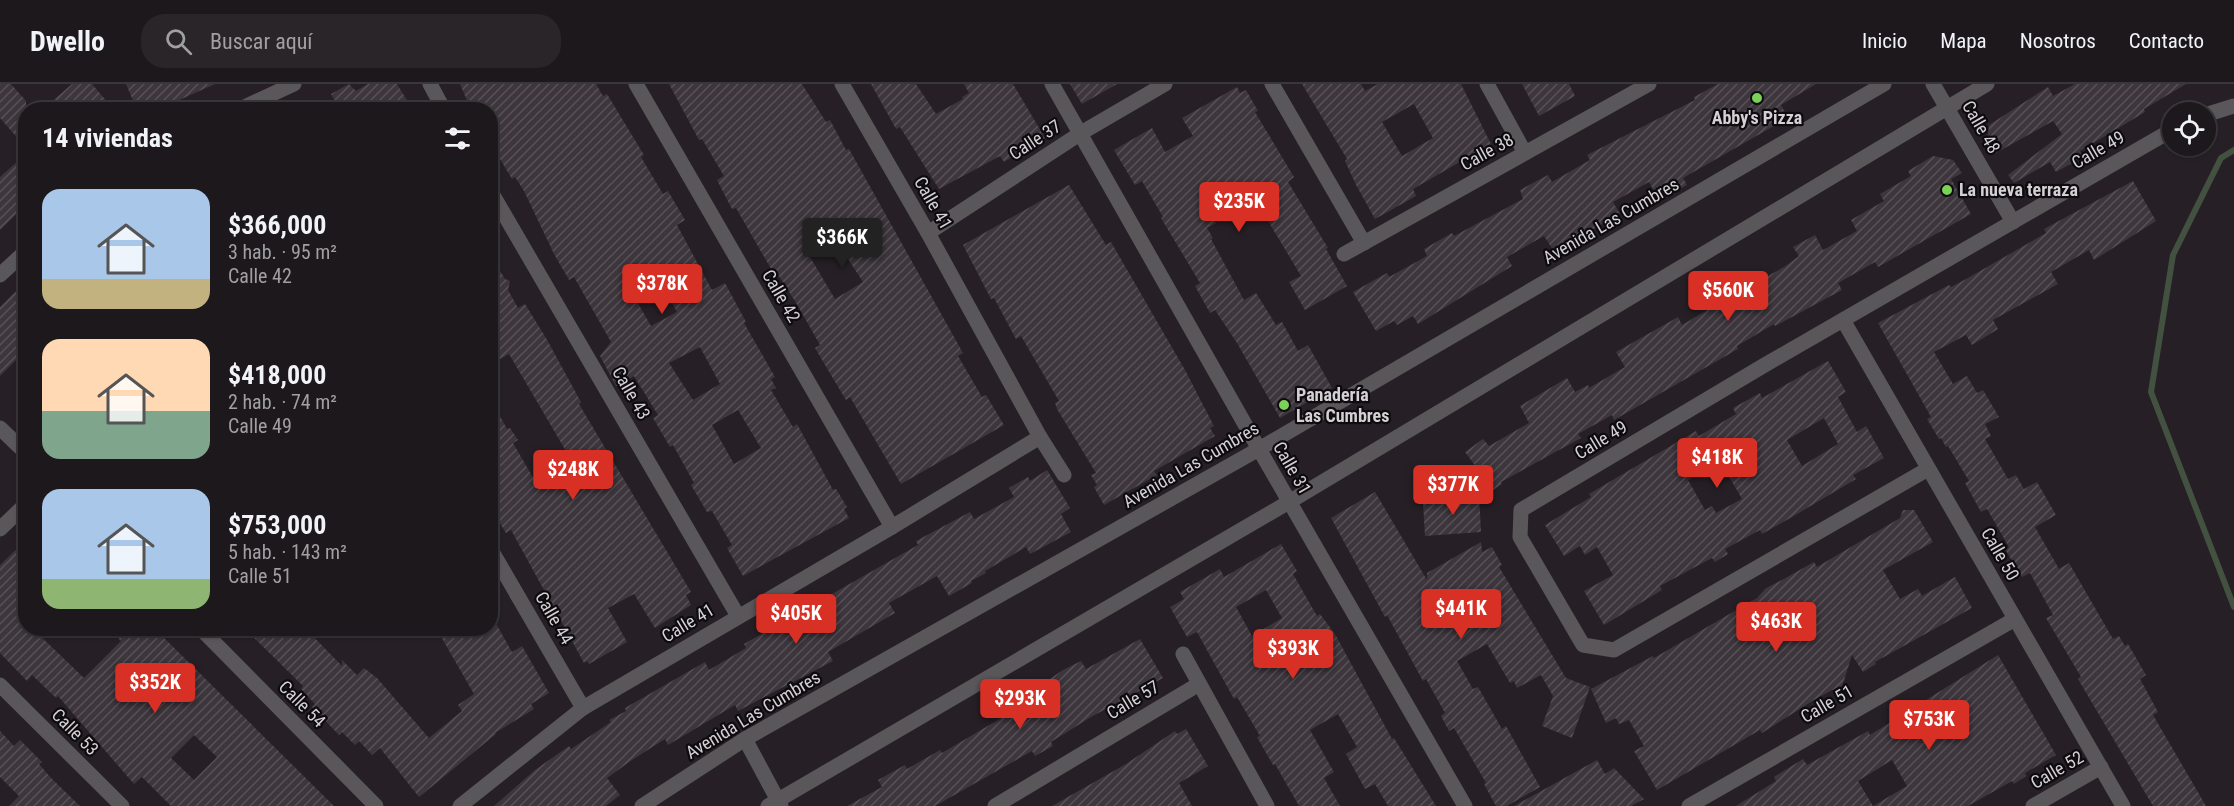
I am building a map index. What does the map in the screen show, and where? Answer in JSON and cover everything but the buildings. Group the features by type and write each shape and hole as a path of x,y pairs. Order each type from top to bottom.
{"street":[{"path":"254,102 294,84"},
{"path":"430,84 440,102"},
{"name":"Calle 42","path":"636,84 892,527"},
{"name":"Calle 41","path":"842,84 928,233 1040,437 1065,475"},
{"name":"Calle 31","path":"1052,84 1258,449 1466,806"},
{"name":"Calle 37","path":"928,233 1081,133 1165,84"},
{"path":"1272,84 1364,243"},
{"path":"1487,84 1526,153"},
{"name":"Calle 38","path":"1344,254 1649,84"},
{"name":"Avenida Las Cumbres","path":"642,806 745,740 1258,449 1884,84"},
{"name":"Calle 48","path":"1933,84 2013,222"},
{"path":"745,740 775,804 1289,502 1948,110 1987,84"},
{"path":"2216,112 2234,106"},
{"name":"Calle 49","path":"1928,469 1614,650 1583,645 1520,537 1521,510 2162,136"},
{"name":"Calle 43","path":"498,204 738,616"},
{"path":"0,275 18,258"},
{"name":"Calle 50","path":"1843,320 2124,806"},
{"path":"0,428 18,445"},
{"name":"Calle 41","path":"460,806 583,708 892,527 1040,437"},
{"path":"0,529 18,512"},
{"name":"Calle 44","path":"498,562 583,708"},
{"name":"Calle 51","path":"1689,806 2015,619"},
{"name":"Calle 54","path":"208,636 376,806"},
{"path":"1183,654 1267,806"},
{"name":"Calle 57","path":"995,806 1199,684"},
{"name":"Calle 53","path":"0,685 123,806"},
{"name":"Calle 52","path":"2033,806 2101,767"}],"waterway":[{"path":"2234,150 2221,158 2173,255 2151,392 2234,607"}],"place":[{"name":"Abby's Pizza","path":"1757,98"},
{"name":"La nueva terraza","path":"1947,190"},
{"name":"Panadería Las Cumbres","path":"1284,405"}]}
